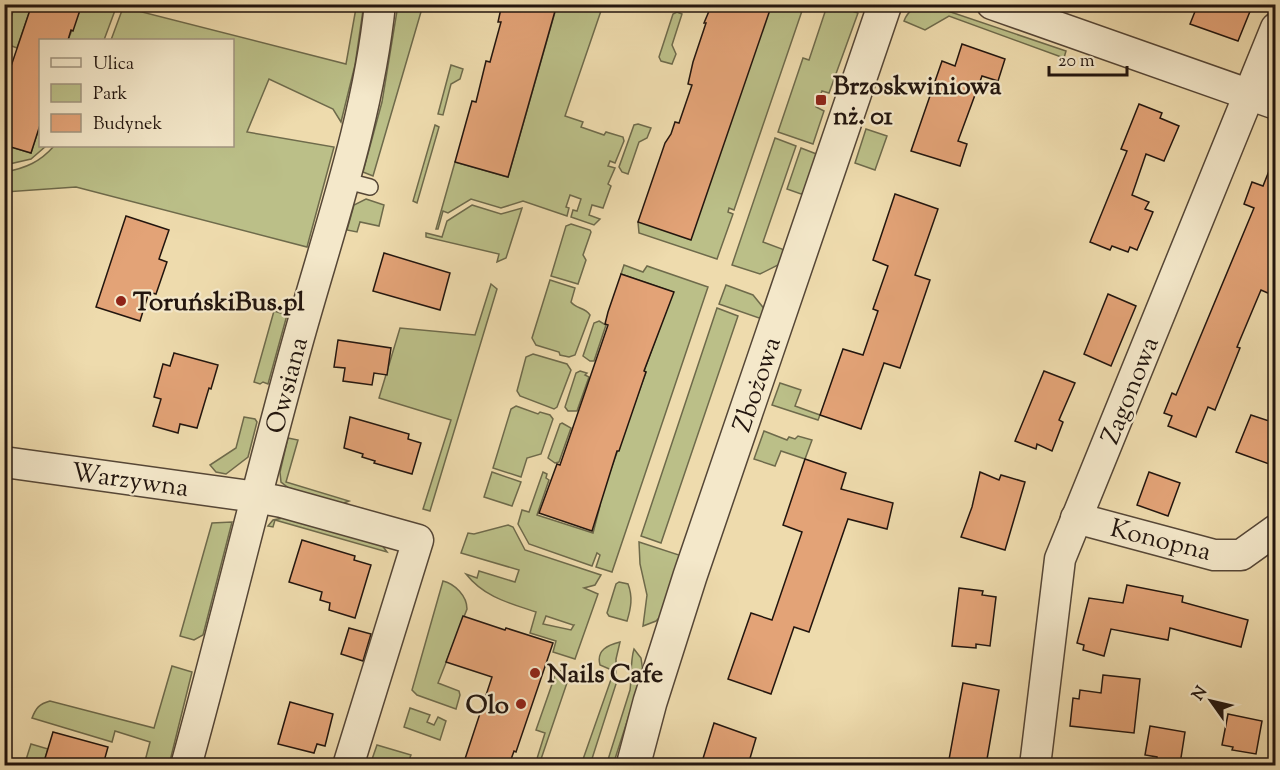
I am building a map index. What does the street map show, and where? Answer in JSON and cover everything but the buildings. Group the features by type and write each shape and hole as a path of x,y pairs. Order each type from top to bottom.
{"street":[{"name":"Owsiana","path":"186,765 256,497 356,184 380,4"},
{"name":"Zbożowa","path":"633,765 650,702 690,576 885,4"},
{"path":"992,4 1262,100"},
{"name":"Zagonowa","path":"1035,765 1060,560 1076,518 1262,100 1275,28"},
{"name":"Warzywna","path":"4,462 256,497 282,502 418,540 348,765"},
{"name":"Konopna","path":"1076,518 1214,555 1241,555 1275,530"}],"green space":[{"path":"82,5 117,5 104,39 68,39"},
{"path":"124,5 135,5 134,10 346,64 356,8 363,10 355,65 341,122 333,109 269,79 247,132 334,147 307,247 76,187 5,192 5,172 32,164 53,147 234,147 234,39 111,39"},
{"path":"398,5 423,5 373,176 363,172 382,102"},
{"path":"557,5 603,5 565,116 583,122 581,127 604,135 606,132 623,137 624,141 615,163 610,161 608,166 615,168 608,184 611,186 603,208 592,205 589,215 600,219 594,225 571,217 573,210 577,211 581,199 570,195 566,207 569,208 567,216 523,201 501,208 471,199 448,213 443,211 438,229 436,229 455,162 508,177"},
{"path":"772,5 804,5 734,210 729,208 728,212 733,214 717,259 639,233 638,222"},
{"path":"821,5 834,5 858,13 829,93 822,91 816,107 824,111 813,144 778,132 803,58 809,60 826,9 820,7"},
{"path":"930,5 1066,51 1064,58 949,16 925,30 904,21 914,9"},
{"path":"14,8 30,10 17,48 4,43"},
{"path":"677,12 682,14 672,45 676,54 672,64 661,61 659,57 673,14"},
{"path":"451,65 463,69 460,79 451,84 443,115 438,114"},
{"path":"435,125 439,127 417,203 413,201"},
{"path":"634,125 651,128 647,138 639,142 628,174 622,172 619,167"},
{"path":"39,128 39,147 45,147 31,159 5,165 5,152 8,146 31,153"},
{"path":"866,129 887,136 875,170 855,163"},
{"path":"775,138 796,146 763,242 782,249 785,254 782,263 760,274 732,265"},
{"path":"801,148 819,155 807,191 801,194 787,189"},
{"path":"366,199 384,205 379,226 360,222 357,232 347,230 354,205"},
{"path":"472,205 501,214 522,208 506,258 497,262 499,254 426,237 426,233 442,237 447,221"},
{"path":"571,224 591,232 583,255 586,260 578,284 551,276 566,226"},
{"path":"624,265 643,272 647,266 708,287 612,572 596,567 600,555 597,553 592,566 529,544 518,524 522,510 529,512 543,472 547,474 546,478 549,480 537,515 593,533 600,506 598,505 673,292 621,274"},
{"path":"550,280 575,288 571,302 590,315 575,355 569,357 536,345 532,338"},
{"path":"491,284 497,289 430,511 423,509 451,420 379,398 400,328 475,335"},
{"path":"726,285 753,295 766,311 765,315 759,318 719,304"},
{"path":"717,308 738,316 661,543 641,536"},
{"path":"274,311 287,315 268,384 263,382 260,384 254,382"},
{"path":"599,321 606,325 594,361 590,361 583,356 594,323"},
{"path":"533,354 567,364 571,370 557,407 554,409 520,396 517,391 526,357"},
{"path":"580,371 587,373 585,375 589,377 577,411 568,411 565,407 576,373"},
{"path":"780,383 801,390 795,406 820,415 818,420 772,405"},
{"path":"516,406 538,414 540,412 550,415 553,419 541,454 527,458 521,477 493,468 511,409"},
{"path":"244,417 255,419 257,422 248,457 226,474 216,472 210,465 236,448"},
{"path":"562,423 571,428 559,462 555,463 548,458"},
{"path":"764,431 787,440 789,437 795,439 798,436 812,440 805,459 781,451 775,466 754,459"},
{"path":"288,438 298,440 286,482 349,501 336,506 299,496 281,482 280,472"},
{"path":"492,472 521,482 512,506 484,497"},
{"path":"292,516 379,541 387,552 275,520 273,527 268,526 273,520"},
{"path":"232,522 203,635 194,640 180,636 212,523"},
{"path":"508,525 513,527 525,550 601,575 595,585 584,588 598,594 575,659 553,652 556,641 530,633 536,612 489,594 466,574 477,578 479,571 515,582 519,570 461,553 468,533 474,534","holes":["546,616 574,625 571,630 543,624"]},
{"path":"639,542 679,555 681,559 661,616 656,621 643,626 647,595 640,564"},
{"path":"443,581 460,591 467,609 438,683 459,691 456,709 417,695 412,690"},
{"path":"619,582 628,584 631,593 627,621 609,616 607,613 616,584"},
{"path":"620,642 616,659 616,684 590,765 581,765 614,671 600,665 601,652"},
{"path":"634,649 641,658 643,672 613,765 606,766 630,690"},
{"path":"172,666 192,672 169,765 145,761 150,742 115,731 112,742 32,718 38,707 50,701 154,728"},
{"path":"557,670 570,674 539,765 535,765 545,733 536,730"},
{"path":"410,708 430,715 427,722 434,725 438,717 446,721 440,740 404,727"},
{"path":"31,744 48,749 43,765 24,766"},
{"path":"377,745 411,755 407,765 370,765"}],"place":[{"name":"Brzoskwiniowa nż. 01","path":"821,100"},
{"name":"ToruńskiBus.pl","path":"121,301"},
{"name":"Nails Cafe","path":"535,673"},
{"name":"Olo","path":"521,704"}]}
